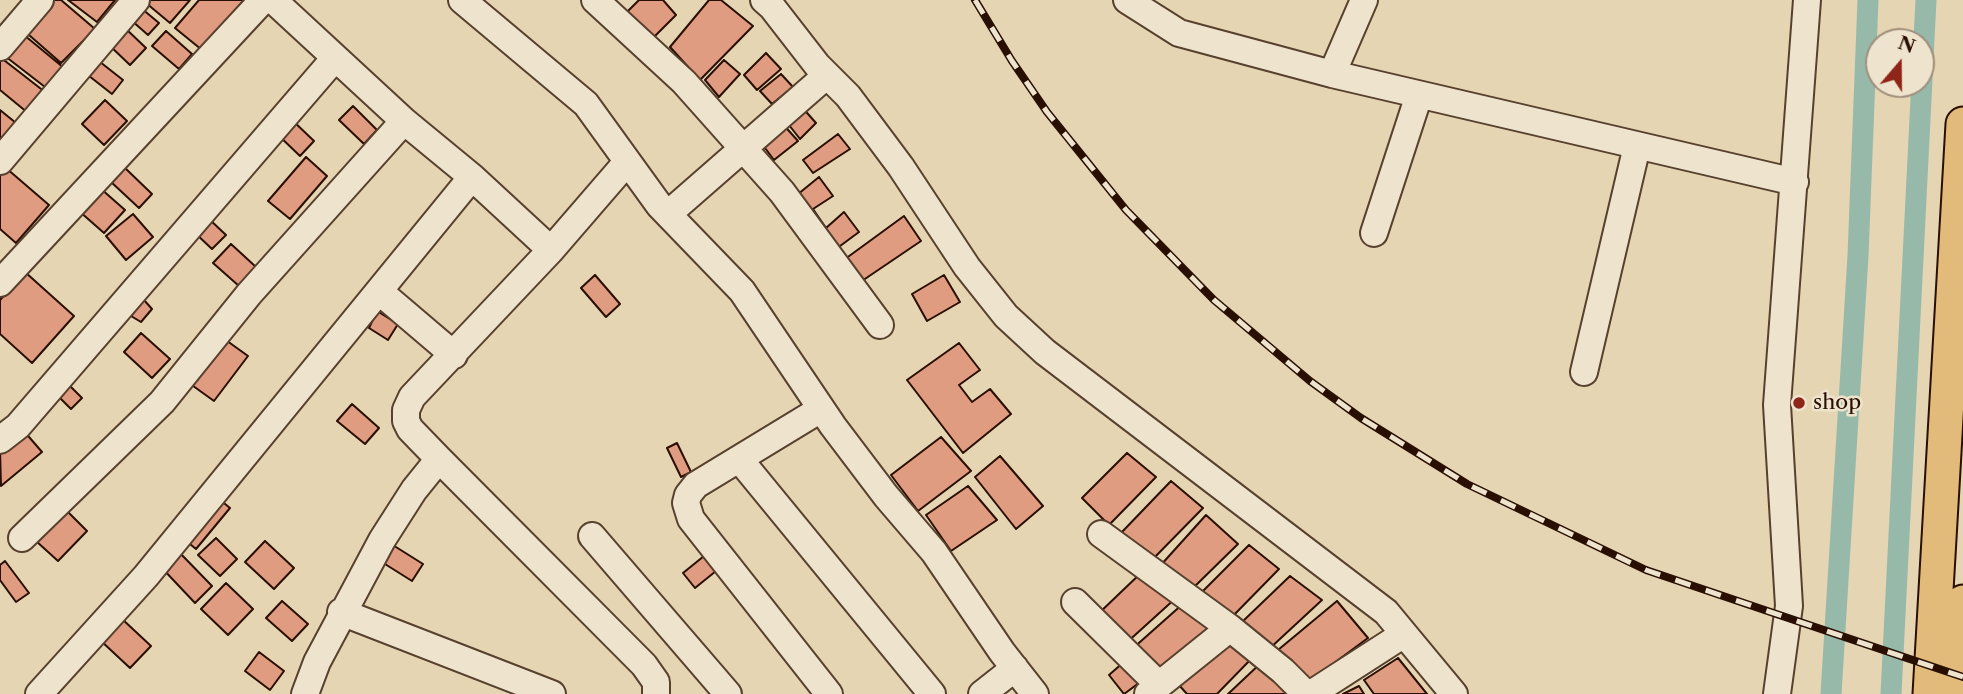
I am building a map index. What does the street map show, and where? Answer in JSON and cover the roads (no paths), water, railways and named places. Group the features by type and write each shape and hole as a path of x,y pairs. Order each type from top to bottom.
{"main road":[{"path":"1930,694 1963,124"},
{"path":"1957,694 1963,602"}],"street":[{"path":"0,47 40,0"},
{"path":"0,161 136,0"},
{"path":"0,283 263,0"},
{"path":"273,0 404,121 472,177 551,250"},
{"path":"462,0 586,104 668,214 742,292 821,409 886,496 934,552 1035,694"},
{"path":"595,0 684,82 782,192 880,325"},
{"path":"764,0 848,96 967,267 1006,316 1045,352 1386,612 1454,694"},
{"path":"1128,0 1179,33 1332,74 1795,182"},
{"path":"1332,74 1364,0"},
{"path":"1777,694 1789,606 1777,405 1807,0"},
{"path":"0,440 18,426 335,58"},
{"path":"668,214 827,75"},
{"path":"1374,233 1419,95"},
{"path":"22,538 162,402 249,294 404,121"},
{"path":"1584,372 1637,146"},
{"path":"627,162 551,250 412,397 406,410 406,421 410,429 439,459 644,664 656,682 656,694"},
{"path":"39,694 146,576 472,177"},
{"path":"380,292 454,355"},
{"path":"821,409 696,485 688,495 687,511 829,694"},
{"path":"305,694 341,612 382,540 414,489 439,459"},
{"path":"740,460 932,694"},
{"path":"1101,534 1230,628 1309,694 1404,634"},
{"path":"592,536 728,694"},
{"path":"1074,602 1154,690 1230,628"},
{"path":"341,612 552,694"},
{"path":"982,694 1015,668"}],"waterway":[{"path":"1831,694 1858,256 1868,0"},
{"path":"1891,694 1926,0"}],"railway":[{"path":"975,0 1047,112 1126,210 1214,300 1310,381 1361,418 1467,484 1646,570 1963,677"}],"place":[{"name":"shop","path":"1799,403"}]}
